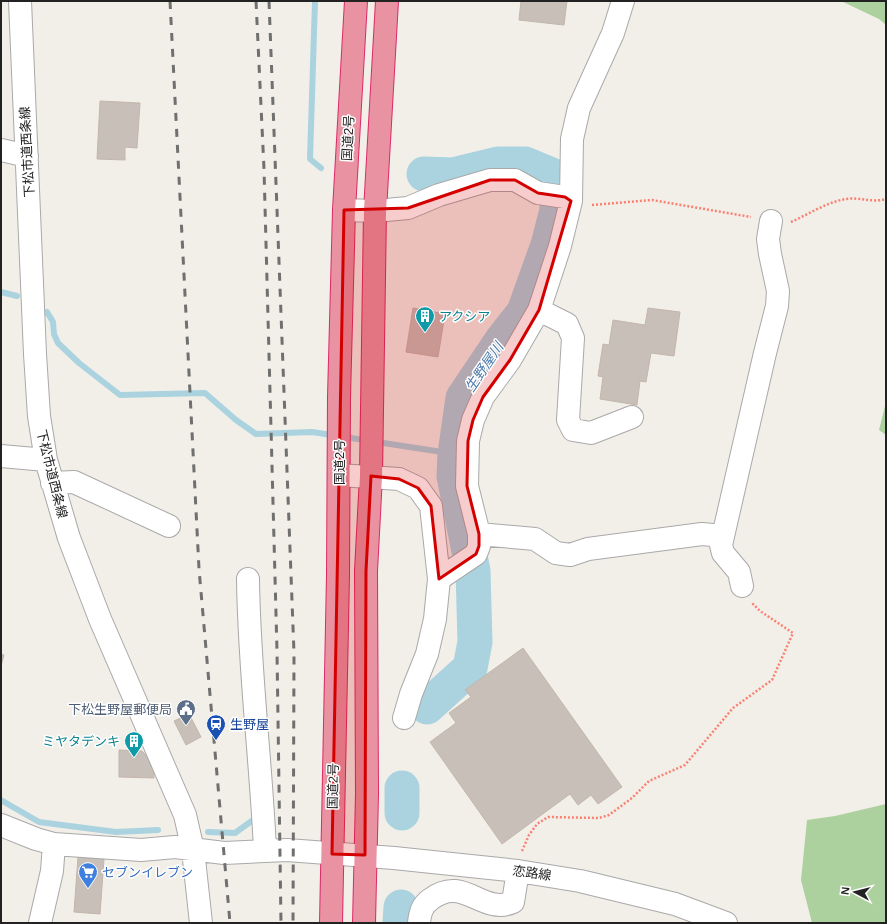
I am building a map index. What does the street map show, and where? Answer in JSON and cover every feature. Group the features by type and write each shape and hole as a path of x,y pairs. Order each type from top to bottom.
{"highway":[{"name":"国道2号","path":"330,923 344,210 356,1"},
{"path":"364,923 367,794 366,571 371,476 376,211 387,1"}],"street":[{"name":"下松市道西条線","path":"20,1 35,354 39,416 46,460 69,538 100,619 185,815 192,850 201,923"},
{"path":"439,578 476,554 479,546 479,534 467,486 468,442 473,420 484,397 510,360 539,310 560,246 561,198 578,108 613,33 623,1"},
{"path":"1,150 27,156"},
{"path":"344,210 376,211 408,208 439,195 490,180 515,180 538,193 561,198"},
{"path":"742,586 739,572 723,553 722,545 777,306 778,291 768,239 771,221"},
{"path":"539,310 567,324 573,338 568,420 573,430 591,433 632,417"},
{"path":"1,456 46,460"},
{"path":"339,475 399,479 418,488 432,506 439,578 435,619 428,654 411,694 404,718"},
{"path":"52,483 74,482 170,526"},
{"path":"479,534 535,539 556,553 570,555 588,549 702,534 723,536"},
{"path":"248,579 249,622 263,798 265,850"},
{"name":"恋路線","path":"1,825 36,839 54,844 141,850 175,847 224,853 287,850 365,855 518,871 580,881 676,904 726,923"},
{"path":"40,923 52,871 54,844"},
{"path":"419,923 420,914 425,903 436,895 450,890 466,893 492,905 504,906 513,902 518,871"}],"path":[{"path":"561,198 581,206 652,200 789,223 833,202 848,199 876,202 886,199"},
{"path":"518,871 520,854 528,836 537,824 548,817 599,818 609,815 632,798 649,782 685,765 733,708 772,680 793,633 760,611 749,600 742,586"}],"highlighted area":[{"path":"490,180 515,180 538,193 565,197 571,201 539,310 510,360 483,397 473,420 468,441 467,486 479,534 479,546 476,554 439,579 431,506 418,488 399,479 371,476 366,571 365,855 332,854 344,210 408,208"}],"green space":[{"path":"841,1 886,1 886,25 879,19"},
{"path":"886,402 886,435 879,430"},
{"path":"886,804 886,923 812,923 801,880 807,820 835,816"}],"building":[{"path":"521,1 567,1 564,25 519,20"},
{"path":"100,101 140,103 137,148 125,147 125,160 97,159"},
{"name":"アクシア","path":"413,308 445,314 438,357 406,352"},
{"path":"648,308 680,312 674,356 651,353 646,382 640,381 637,405 600,399 603,377 598,376 603,344 609,345 613,320 645,325"},
{"path":"523,648 622,787 598,804 591,795 578,805 570,794 502,844 430,742 456,723 449,713 471,697 465,690"},
{"path":"1,654 4,655 1,666"},
{"path":"189,714 201,737 186,745 174,721"},
{"name":"ミヤタデンキ","path":"119,750 142,751 154,764 154,778 119,777"},
{"path":"78,857 104,859 100,914 74,912"}],"waterway":[{"path":"315,1 310,159 321,168"},
{"name":"生野屋川","path":"424,174 453,175 498,164 525,164 556,177 557,210 548,245 524,312 502,340 463,398 455,454 454,476 473,571 475,642 470,668 427,707"},
{"path":"1,292 17,296"},
{"path":"47,312 53,322 54,334 58,343 79,363 120,395 205,393 236,420 256,434 312,432 455,454"},
{"name":"生野屋川","path":"402,788 402,813"},
{"path":"1,800 39,822 116,832 158,830"},
{"path":"208,832 235,833 253,820"},
{"name":"生野屋川","path":"400,923 401,907"}],"railway":[{"path":"170,1 199,569 230,923"},
{"path":"256,1 264,169 277,651 281,923"},
{"path":"269,1 294,653 293,923"}],"place":[{"name":"アクシア","path":"425,333"},
{"name":"下松生野屋郵便局","path":"186,726"},
{"name":"生野屋","path":"216,741"},
{"name":"ミヤタデンキ","path":"134,758"},
{"name":"セブンイレブン","path":"88,889"}]}
